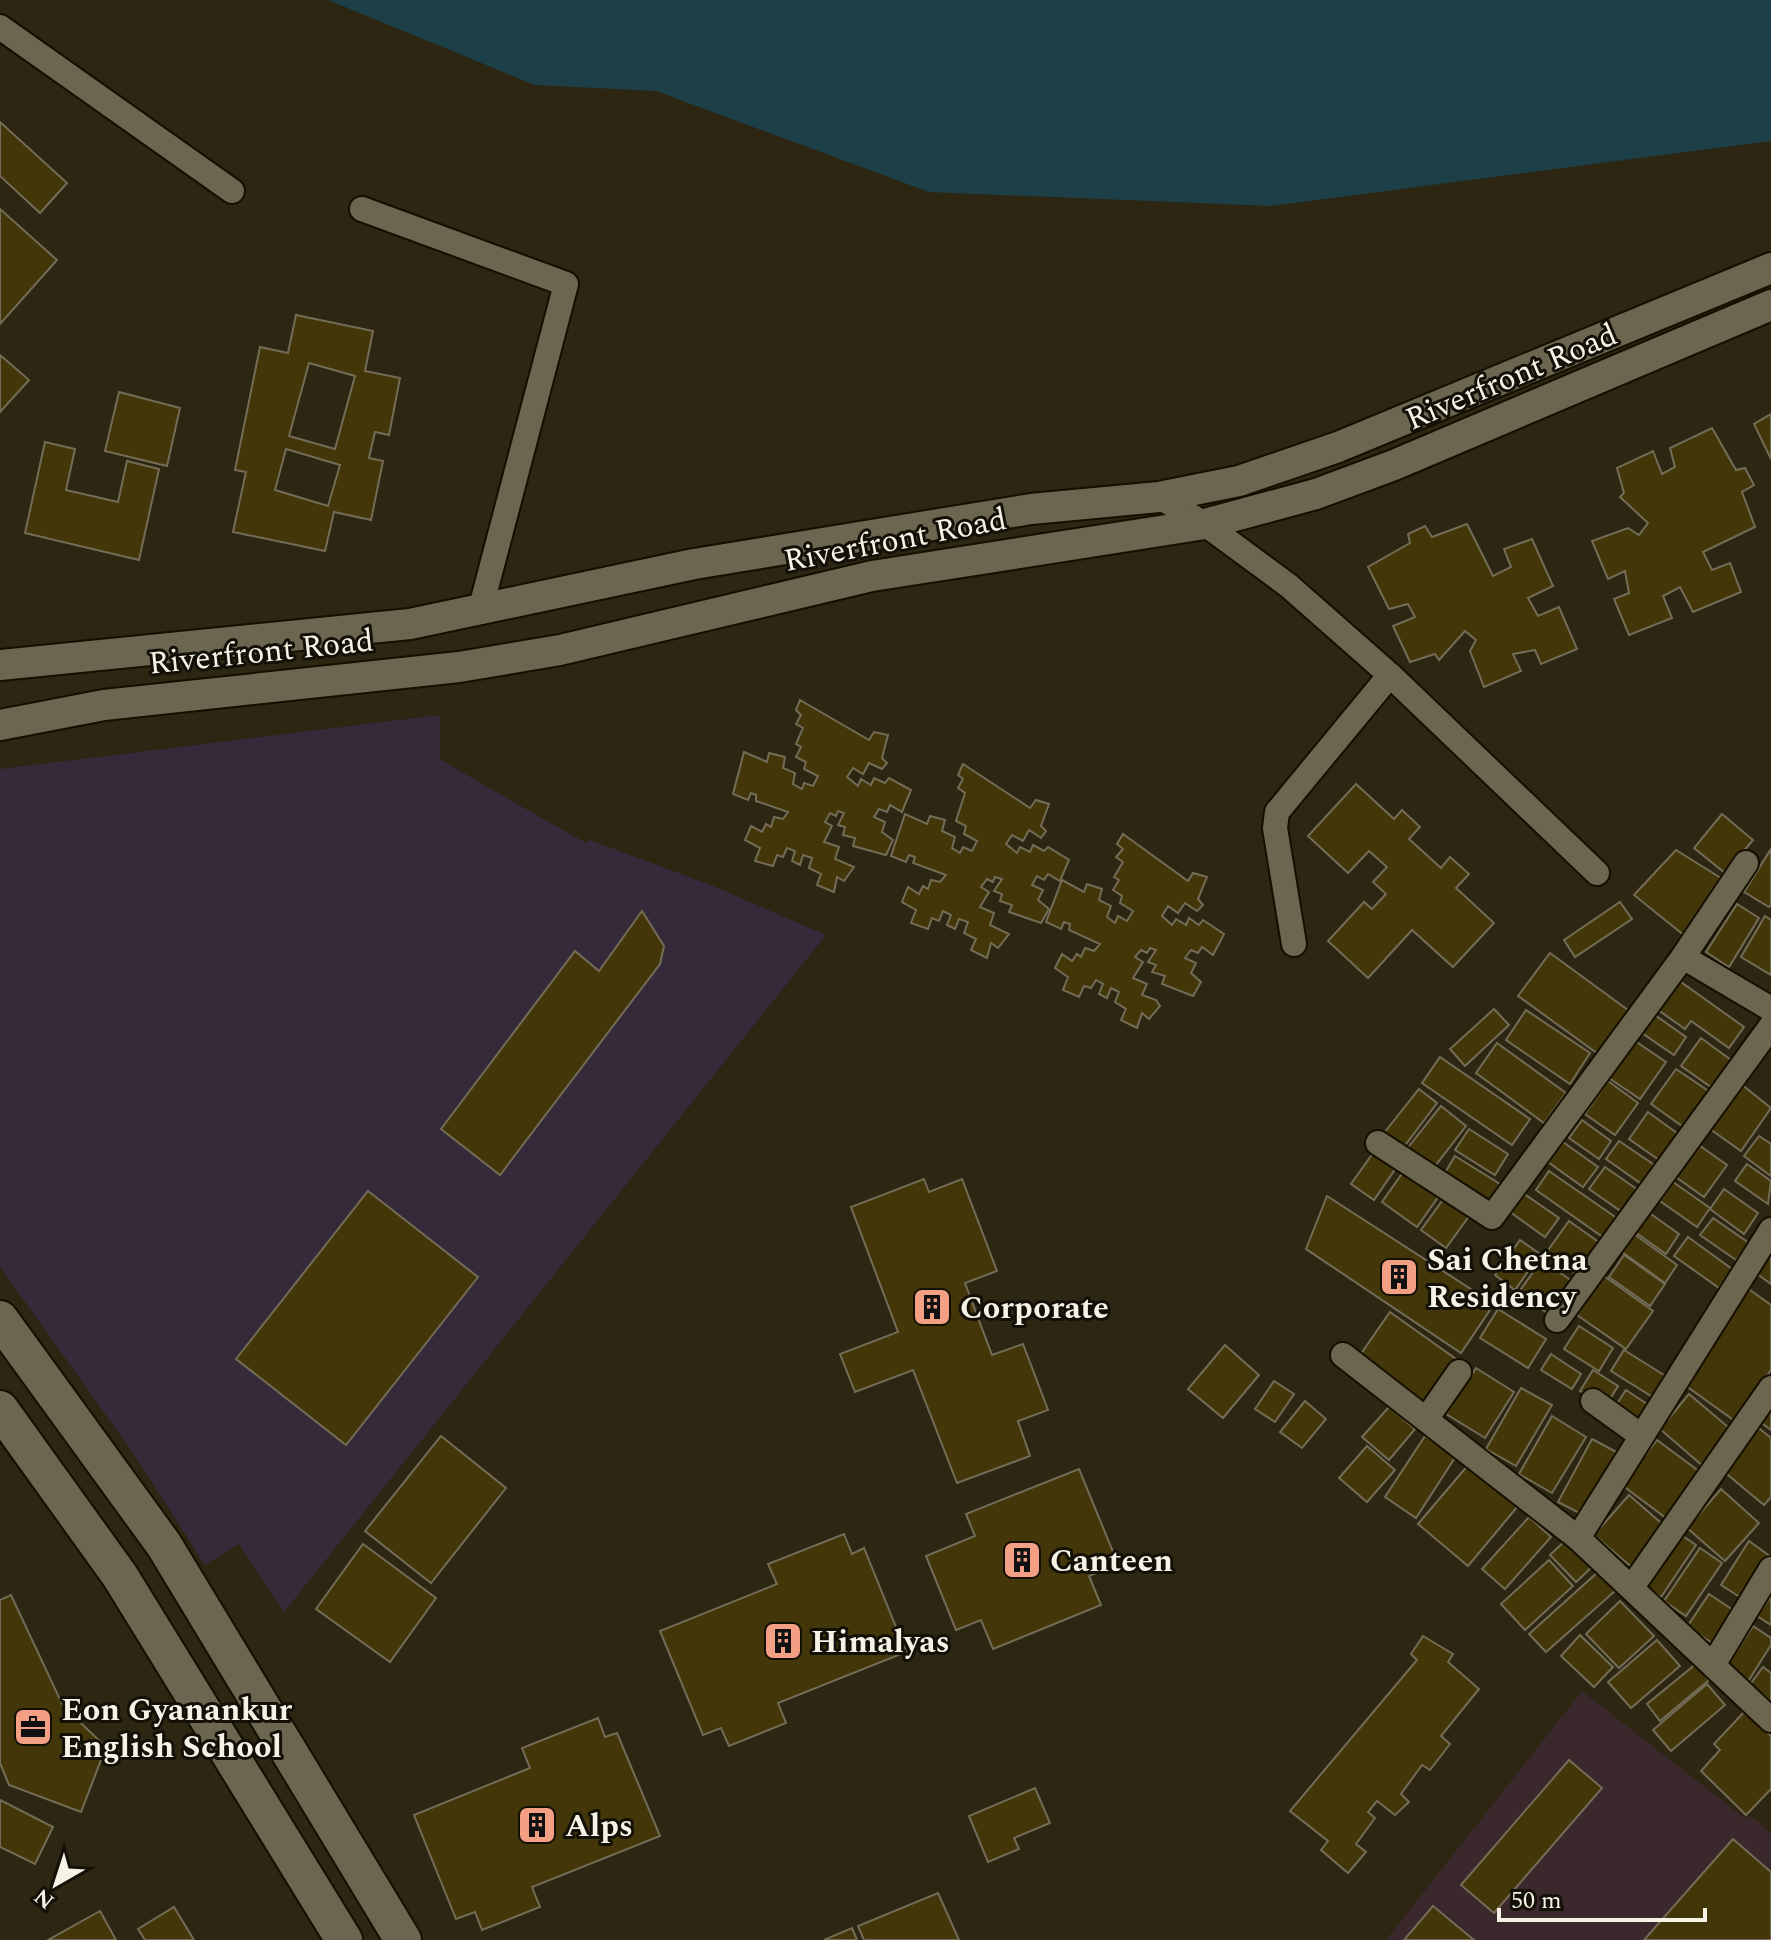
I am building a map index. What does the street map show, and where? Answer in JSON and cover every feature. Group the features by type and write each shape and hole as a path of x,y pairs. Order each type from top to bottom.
{"main road":[{"path":"0,1319 164,1545 403,1940"},
{"path":"0,1409 120,1576 344,1940"}],"street":[{"path":"0,27 232,191"},
{"path":"362,209 566,284 480,611"},
{"name":"Riverfront Road","path":"0,665 410,624 694,564 1031,509 1159,497 1239,481 1338,447 1771,268"},
{"name":"Riverfront Road","path":"0,725 104,705 473,665 560,650 872,576 1205,524 1316,494 1394,465 1771,305"},
{"path":"1159,497 1205,524 1289,586 1390,675 1597,873"},
{"path":"1294,944 1275,828 1277,812 1390,675"},
{"path":"1378,1143 1492,1217 1683,957 1746,863"},
{"path":"1683,957 1771,1009"},
{"path":"1557,1320 1771,1026"},
{"path":"1578,1538 1771,1230"},
{"path":"1343,1355 1578,1538 1771,1720"},
{"path":"1427,1418 1459,1372"},
{"path":"1632,1587 1771,1388"},
{"path":"1593,1401 1640,1435"},
{"path":"1713,1665 1771,1569"}],"shaded area":[{"path":"440,715 440,759 477,781 586,843 590,840 711,885 826,935 284,1612 239,1544 205,1565 133,1453 0,1267 0,769"},
{"path":"1582,1691 1747,1820 1751,1816 1771,1833 1771,1940 1386,1940"}],"water":[{"path":"328,0 1771,0 1771,141 1271,206 929,192 656,91 535,85"}],"building":[{"path":"0,122 67,183 40,213 0,176"},
{"path":"0,209 57,260 0,324"},
{"path":"296,315 373,331 365,371 400,378 389,435 375,432 369,458 383,461 371,520 334,512 325,551 233,532 246,472 235,470 260,347 288,353","holes":["309,363 355,376 335,449 289,436","286,449 340,465 328,506 275,490"]},
{"path":"0,355 29,380 0,412"},
{"path":"119,392 180,408 167,466 105,451"},
{"path":"1771,414 1771,459 1754,424"},
{"path":"1712,428 1736,470 1745,468 1754,485 1742,492 1755,527 1703,552 1712,570 1730,563 1741,592 1693,612 1680,587 1663,596 1672,618 1629,635 1614,599 1629,593 1625,571 1608,579 1592,541 1628,528 1639,535 1648,523 1620,497 1624,493 1617,468 1653,451 1662,474 1675,467 1670,448"},
{"path":"45,442 75,449 66,490 118,502 127,461 159,469 139,560 25,533"},
{"path":"1467,524 1493,576 1511,567 1504,549 1532,539 1553,586 1528,598 1538,616 1559,607 1577,649 1541,664 1535,650 1513,654 1521,671 1484,687 1470,651 1476,640 1465,631 1439,660 1435,654 1410,662 1393,626 1415,617 1408,604 1389,609 1368,567 1410,543 1408,534 1425,526 1432,537"},
{"path":"800,700 869,740 874,732 888,735 882,758 887,763 882,769 869,763 863,774 853,768 847,777 858,786 861,779 871,785 874,778 885,783 889,778 911,790 902,812 890,805 887,812 879,809 874,817 885,822 882,832 893,840 886,855 853,846 855,838 843,835 845,827 838,825 844,813 838,811 836,816 830,813 825,822 832,826 824,842 839,847 835,859 854,867 844,881 837,877 834,892 817,885 821,874 809,868 812,858 803,855 800,865 792,861 795,851 787,848 783,857 777,855 773,866 755,861 760,848 745,840 751,826 762,832 766,824 771,827 774,817 783,819 788,812 756,801 756,795 751,793 748,800 733,794 744,752 767,762 769,753 785,757 783,768 795,773 793,784 802,789 804,783 813,786 818,776 804,769 806,762 796,757 801,747 796,744 803,728 796,724 801,715 796,710"},
{"path":"963,764 1030,808 1036,800 1049,804 1041,826 1046,831 1041,838 1029,830 1023,841 1012,835 1006,844 1017,853 1020,847 1030,852 1033,845 1044,851 1048,847 1069,860 1060,881 1048,874 1044,880 1037,876 1032,885 1043,890 1038,900 1049,909 1041,923 1009,912 1012,905 1000,901 1002,894 994,891 1002,879 995,877 993,882 987,879 981,887 989,892 980,907 994,913 990,925 1009,934 998,948 991,943 987,958 971,950 976,939 964,933 968,922 959,919 955,929 947,925 951,915 943,911 939,921 932,918 928,929 911,923 916,910 902,902 908,887 919,894 923,886 928,889 931,880 940,882 946,875 913,863 915,857 909,855 906,862 891,856 905,814 927,824 930,816 945,820 942,831 955,837 952,848 960,853 963,847 972,851 977,841 964,834 966,826 956,821 965,793 958,788 963,779 958,775"},
{"path":"1356,784 1394,819 1402,810 1420,827 1409,839 1441,868 1450,857 1469,874 1456,888 1494,923 1453,967 1412,930 1368,978 1328,941 1364,902 1372,909 1386,894 1373,882 1387,867 1369,851 1348,873 1308,836"},
{"path":"1722,814 1753,840 1725,873 1694,848"},
{"path":"1123,834 1188,881 1193,873 1207,877 1198,899 1203,905 1197,911 1185,903 1178,913 1168,906 1162,916 1172,925 1176,919 1186,925 1189,918 1199,925 1203,920 1224,934 1213,955 1202,947 1198,953 1191,950 1185,958 1196,963 1191,973 1201,982 1193,996 1162,984 1165,976 1152,972 1156,965 1148,962 1156,950 1150,948 1147,953 1141,950 1135,957 1143,962 1133,978 1147,984 1142,995 1156,1000 1160,1006 1149,1019 1142,1013 1137,1028 1121,1020 1126,1009 1115,1002 1119,992 1111,988 1107,998 1099,994 1103,984 1096,980 1091,988 1084,986 1079,997 1063,990 1068,977 1055,968 1062,954 1072,961 1077,954 1081,957 1085,948 1094,951 1100,944 1069,930 1070,924 1064,922 1061,929 1046,922 1062,880 1084,892 1087,884 1102,889 1099,900 1111,906 1107,917 1115,923 1118,916 1127,921 1133,911 1120,903 1122,896 1113,890 1119,880 1114,877 1123,862 1116,857 1123,849 1117,844"},
{"path":"1771,849 1771,905 1769,907 1744,892"},
{"path":"1676,850 1724,880 1685,936 1634,895"},
{"path":"1620,902 1632,919 1575,957 1564,940"},
{"path":"1737,904 1759,918 1729,967 1706,952"},
{"path":"642,911 664,946 660,964 500,1175 441,1129 575,951 599,971"},
{"path":"1765,916 1771,920 1771,975 1741,957"},
{"path":"1550,953 1632,1013 1601,1056 1518,996"},
{"path":"1674,977 1744,1027 1729,1048 1691,1021 1685,1029 1654,1007"},
{"path":"1494,1009 1509,1025 1465,1066 1450,1049"},
{"path":"1526,1010 1590,1053 1570,1084 1506,1040"},
{"path":"1652,1013 1686,1037 1674,1055 1639,1031"},
{"path":"1701,1038 1731,1060 1711,1087 1681,1066"},
{"path":"1632,1039 1666,1062 1640,1099 1606,1076"},
{"path":"1497,1043 1566,1093 1544,1123 1476,1073"},
{"path":"1440,1057 1530,1119 1512,1145 1422,1083"},
{"path":"1676,1069 1710,1092 1685,1128 1651,1104"},
{"path":"1608,1081 1638,1103 1615,1135 1585,1114"},
{"path":"1741,1084 1771,1108 1741,1151 1710,1129"},
{"path":"1419,1089 1437,1103 1403,1148 1384,1133"},
{"path":"1441,1106 1466,1126 1432,1170 1406,1150"},
{"path":"1648,1112 1681,1136 1662,1162 1629,1139"},
{"path":"1582,1120 1611,1141 1599,1159 1569,1138"},
{"path":"1469,1129 1508,1154 1495,1175 1455,1150"},
{"path":"1759,1136 1771,1144 1771,1176 1744,1156"},
{"path":"1619,1141 1656,1166 1643,1185 1606,1159"},
{"path":"1563,1142 1598,1167 1583,1187 1548,1162"},
{"path":"1696,1143 1727,1165 1704,1197 1673,1175"},
{"path":"1376,1149 1398,1165 1374,1200 1351,1184"},
{"path":"1455,1156 1500,1184 1486,1205 1442,1178"},
{"path":"1747,1164 1771,1181 1768,1204 1735,1181"},
{"path":"1605,1167 1638,1190 1622,1212 1589,1189"},
{"path":"1406,1168 1441,1193 1417,1227 1382,1202"},
{"path":"1549,1171 1621,1221 1607,1240 1536,1190"},
{"name":"Corporate","path":"924,1179 929,1192 962,1179 997,1271 965,1283 992,1355 1023,1344 1048,1410 1018,1421 1030,1456 957,1483 913,1370 855,1392 840,1354 898,1332 851,1207"},
{"path":"1673,1182 1710,1208 1697,1227 1660,1201"},
{"path":"1724,1189 1758,1213 1744,1234 1710,1209"},
{"path":"1450,1190 1475,1208 1446,1248 1421,1230"},
{"path":"368,1191 478,1277 346,1445 236,1359"},
{"path":"1523,1193 1559,1218 1545,1237 1510,1212"},
{"name":"Sai Chetna Residency","path":"1327,1196 1494,1304 1461,1353 1306,1249"},
{"path":"1641,1207 1679,1234 1666,1254 1628,1227"},
{"path":"1713,1218 1749,1243 1736,1260 1700,1235"},
{"path":"1569,1221 1600,1243 1577,1275 1546,1253"},
{"path":"1634,1234 1677,1265 1665,1283 1622,1252"},
{"path":"1688,1237 1732,1269 1719,1288 1674,1256"},
{"path":"1520,1240 1540,1254 1515,1290 1495,1275"},
{"path":"1771,1247 1771,1284 1753,1271"},
{"path":"1624,1255 1665,1284 1650,1306 1609,1277"},
{"path":"1542,1260 1576,1284 1553,1317 1518,1293"},
{"path":"1604,1276 1653,1311 1626,1349 1577,1315"},
{"path":"1743,1285 1771,1305 1771,1370 1735,1421 1682,1383"},
{"path":"1498,1309 1546,1339 1528,1368 1480,1338"},
{"path":"1390,1312 1456,1359 1423,1405 1358,1358"},
{"path":"1579,1326 1613,1348 1599,1371 1564,1349"},
{"path":"1225,1345 1259,1375 1223,1418 1188,1389"},
{"path":"1624,1350 1672,1380 1659,1401 1611,1371"},
{"path":"1551,1354 1581,1374 1572,1389 1541,1370"},
{"path":"1476,1368 1514,1392 1485,1438 1446,1414"},
{"path":"1593,1370 1618,1386 1605,1407 1580,1391"},
{"path":"1274,1381 1294,1394 1275,1422 1255,1409"},
{"path":"1521,1388 1552,1405 1516,1466 1486,1449"},
{"path":"1626,1390 1650,1406 1637,1426 1613,1410"},
{"path":"1689,1394 1734,1432 1704,1467 1660,1429"},
{"path":"1771,1398 1771,1430 1756,1419"},
{"path":"1305,1401 1326,1419 1302,1448 1280,1432"},
{"path":"1389,1407 1415,1429 1389,1460 1362,1437"},
{"path":"1552,1416 1586,1437 1552,1493 1519,1474"},
{"path":"1755,1425 1771,1438 1771,1497 1764,1505 1722,1470"},
{"path":"441,1436 506,1488 431,1583 365,1531"},
{"path":"1425,1436 1456,1456 1416,1518 1385,1497"},
{"path":"1592,1439 1620,1454 1587,1517 1558,1502"},
{"path":"1657,1440 1700,1472 1666,1518 1622,1485"},
{"path":"1367,1446 1395,1470 1367,1502 1339,1478"},
{"path":"1469,1464 1518,1506 1468,1566 1418,1524"},
{"name":"Canteen","path":"1079,1469 1118,1564 1089,1576 1101,1605 993,1649 981,1620 956,1630 926,1556 975,1536 966,1514"},
{"path":"1721,1489 1759,1523 1725,1561 1687,1528"},
{"path":"1629,1495 1668,1529 1634,1569 1594,1535"},
{"path":"1529,1517 1551,1537 1505,1589 1482,1569"},
{"name":"Himalyas","path":"844,1534 852,1554 864,1548 906,1652 778,1703 786,1723 729,1746 721,1728 703,1735 660,1631 777,1584 768,1564"},
{"path":"1681,1535 1696,1545 1661,1597 1646,1587"},
{"path":"1567,1539 1593,1566 1576,1582 1550,1555"},
{"path":"1749,1541 1771,1557 1743,1599 1721,1585"},
{"path":"363,1544 436,1598 390,1662 316,1609"},
{"path":"1700,1548 1722,1563 1686,1616 1664,1601"},
{"path":"1549,1560 1573,1586 1525,1630 1501,1604"},
{"path":"1598,1572 1615,1591 1546,1652 1529,1634"},
{"path":"1709,1594 1736,1612 1714,1644 1687,1627"},
{"path":"11,1595 63,1706 106,1747 81,1812 9,1785 0,1763 0,1600"},
{"path":"1771,1596 1771,1625 1757,1616"},
{"path":"1620,1601 1654,1636 1619,1668 1586,1634"},
{"path":"1753,1626 1771,1638 1771,1645 1747,1683 1725,1669"},
{"path":"1580,1635 1613,1667 1594,1687 1561,1656"},
{"path":"1423,1636 1453,1654 1448,1662 1479,1689 1441,1736 1450,1744 1430,1770 1422,1765 1401,1794 1409,1802 1395,1815 1377,1801 1368,1812 1375,1818 1356,1844 1366,1852 1348,1873 1321,1850 1328,1841 1290,1811 1417,1660 1411,1654"},
{"path":"1657,1640 1680,1666 1631,1708 1608,1682"},
{"path":"1696,1664 1709,1680 1660,1721 1647,1704"},
{"path":"1763,1667 1771,1673 1771,1701 1749,1686"},
{"path":"1707,1684 1725,1705 1671,1751 1653,1730"},
{"path":"1745,1711 1771,1736 1771,1789 1746,1815 1701,1771 1720,1750 1714,1744"},
{"name":"Alps","path":"598,1718 605,1737 617,1733 660,1836 532,1887 540,1907 482,1930 475,1912 456,1919 414,1815 530,1768 522,1748"},
{"path":"1569,1760 1602,1788 1494,1913 1461,1885"},
{"path":"1035,1788 1050,1823 1014,1838 1019,1849 988,1862 969,1816"},
{"path":"0,1800 53,1827 35,1864 0,1847"},
{"path":"1733,1839 1771,1872 1771,1940 1644,1940"},
{"path":"938,1893 959,1940 864,1940 858,1926"},
{"path":"1433,1906 1474,1940 1404,1940"},
{"path":"174,1907 194,1940 145,1940 138,1929"},
{"path":"100,1911 116,1940 48,1940"},
{"path":"852,1928 857,1940 824,1940"}],"place":[{"name":"Sai Chetna Residency","path":"1399,1277"},
{"name":"Corporate","path":"932,1307"},
{"name":"Canteen","path":"1022,1560"},
{"name":"Himalyas","path":"783,1641"},
{"name":"Eon Gyanankur English School","path":"33,1727"},
{"name":"Alps","path":"537,1825"}]}
